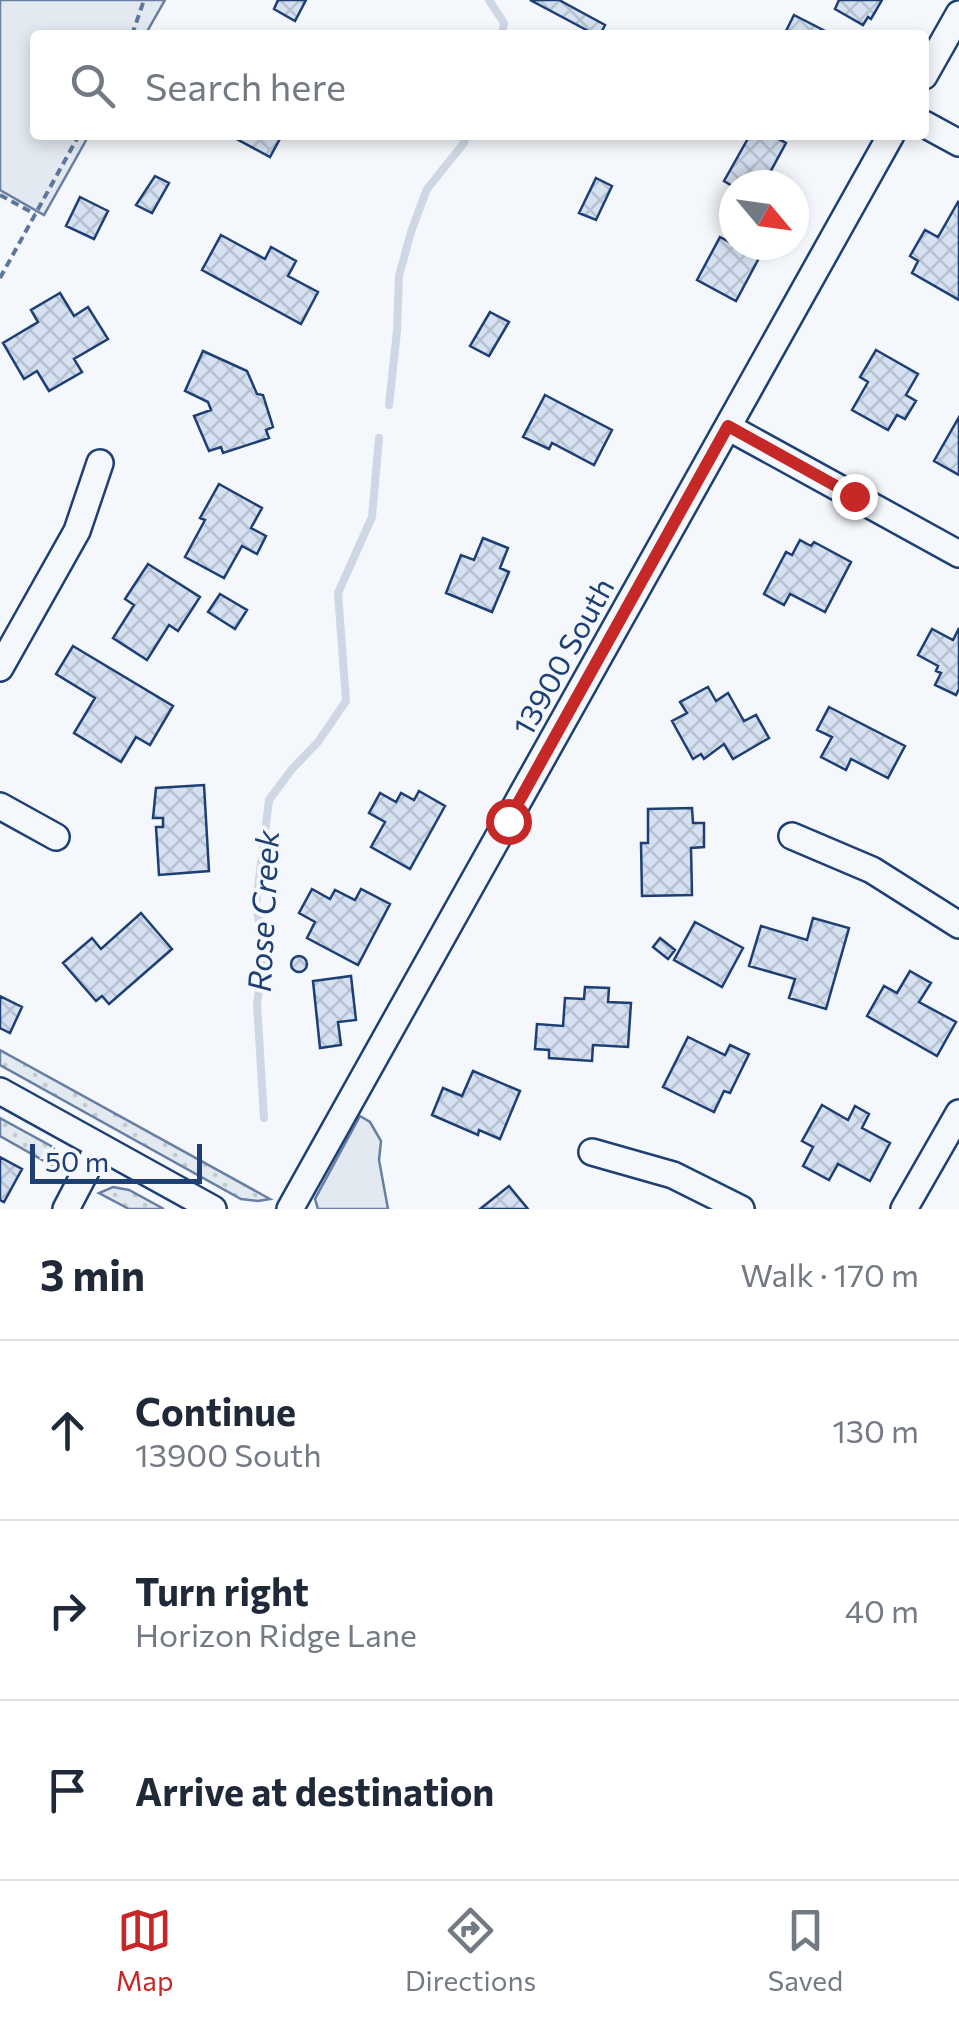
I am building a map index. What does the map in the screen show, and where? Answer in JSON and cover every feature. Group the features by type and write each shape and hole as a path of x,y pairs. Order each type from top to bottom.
{"street":[{"path":"929,67 959,14"},
{"path":"929,127 959,143"},
{"name":"13900 South","path":"290,1209 888,140"},
{"path":"728,426 959,554"},
{"path":"0,668 77,531 100,462"},
{"path":"0,806 56,837"},
{"path":"792,836 872,870 959,925"},
{"path":"0,1091 213,1209"},
{"path":"904,1209 959,1112"},
{"path":"66,1209 100,1146"},
{"path":"592,1152 673,1176 740,1209"}],"path":[{"path":"134,30 144,0"},
{"path":"0,278 76,140"},
{"path":"0,195 36,214"}],"shaded area":[{"path":"0,0 165,0 148,30 30,30 30,140 86,140 44,215 0,190"},
{"path":"0,1050 270,1199 241,1199 0,1065"},
{"path":"360,1116 370,1122 381,1141 379,1160 388,1209 318,1209 315,1199"},
{"path":"0,1118 51,1146 62,1157 62,1171 0,1136"},
{"path":"113,1187 129,1190 164,1209 129,1209 99,1193"}],"building":[{"path":"278,0 306,0 295,21 274,9"},
{"path":"530,0 559,0 605,25 602,30 587,30"},
{"path":"839,0 882,0 863,25 835,9"},
{"path":"794,15 823,30 786,30"},
{"path":"238,140 279,140 270,157"},
{"path":"747,140 786,143 771,170 730,170"},
{"path":"155,176 169,183 152,213 136,205"},
{"path":"596,178 612,186 596,220 579,213"},
{"path":"80,197 108,211 94,239 66,226"},
{"path":"958,202 959,300 912,273 918,261 910,256 925,230 938,237"},
{"path":"221,235 265,259 271,247 296,261 288,276 318,292 301,324 202,270"},
{"path":"719,239 719,260 758,260 736,301 697,280"},
{"path":"60,293 74,316 88,307 108,339 74,359 82,372 49,391 37,371 24,379 3,343 38,322 31,310"},
{"path":"490,312 509,322 489,356 470,346"},
{"path":"876,350 918,374 906,395 916,401 905,419 897,415 888,430 852,410 868,382 860,377"},
{"path":"203,351 247,371 257,394 263,395 273,427 266,430 269,438 223,453 221,447 209,451 194,416 211,410 208,402 185,391"},
{"path":"545,395 612,430 594,465 552,443 549,449 523,437"},
{"path":"959,417 959,475 934,461"},
{"path":"219,484 262,508 251,528 266,536 257,554 242,546 224,578 185,557"},
{"path":"483,538 508,548 500,568 509,572 492,612 446,593 461,555 474,560"},
{"path":"800,540 811,546 814,542 851,562 825,612 790,594 784,605 764,594 786,552 792,555"},
{"path":"148,564 200,597 178,631 169,625 147,660 113,638 134,605 125,599"},
{"path":"220,594 247,610 235,629 208,612"},
{"path":"959,628 956,695 935,685 941,673 936,671 938,666 918,655 932,629 953,640"},
{"path":"73,646 173,706 150,745 136,737 121,762 74,733 95,698 56,674"},
{"path":"708,687 716,701 728,693 744,721 756,715 769,738 733,759 724,744 704,759 701,754 693,759 672,721 687,713 680,702"},
{"path":"829,707 905,746 888,778 851,759 846,770 821,757 832,737 817,730"},
{"path":"204,785 209,871 159,875 156,827 163,827 163,818 153,818 156,788"},
{"path":"419,791 445,806 410,869 371,847 385,822 369,813 380,793 396,802 401,793 414,800"},
{"path":"692,808 693,823 704,823 704,847 691,848 692,895 642,896 641,843 648,843 648,809"},
{"path":"312,889 330,899 335,890 355,900 361,889 390,904 358,965 307,938 315,922 299,913"},
{"path":"141,913 172,949 109,1004 102,996 96,1001 63,963 92,938 101,949"},
{"path":"813,918 849,928 826,1009 789,998 795,979 749,966 761,926 807,940"},
{"path":"695,922 743,948 722,987 674,960"},
{"path":"660,938 675,950 668,959 653,947"},
{"path":"299,956 307,964 299,972 291,964"},
{"path":"910,971 931,983 919,1002 956,1022 937,1056 867,1016 884,986 897,993"},
{"path":"351,976 356,1020 338,1022 341,1045 320,1048 313,981"},
{"path":"585,987 609,988 608,1002 631,1003 628,1047 593,1045 592,1061 549,1058 549,1050 535,1049 537,1024 563,1026 565,998 584,999"},
{"path":"0,996 22,1007 10,1033 0,1028"},
{"path":"688,1037 725,1055 730,1045 749,1054 730,1093 724,1091 714,1112 663,1087"},
{"path":"473,1071 520,1091 500,1139 479,1130 478,1135 432,1115 443,1088 462,1096"},
{"path":"822,1105 848,1120 855,1106 869,1114 862,1128 890,1143 870,1181 838,1164 829,1180 803,1166 813,1147 802,1141"},
{"path":"0,1157 22,1169 4,1202 0,1200"},
{"path":"509,1186 528,1209 480,1209"}],"waterway":[{"name":"Rose Creek","path":"489,0 504,23 503,30"},
{"name":"Rose Creek","path":"389,405 399,276 411,232 427,189 465,140"},
{"name":"Rose Creek","path":"264,1118 257,1004 264,953 256,903 269,800 318,742 346,701 338,593 372,517 379,438"}],"route":[{"path":"508,821 728,426 854,496"}]}
